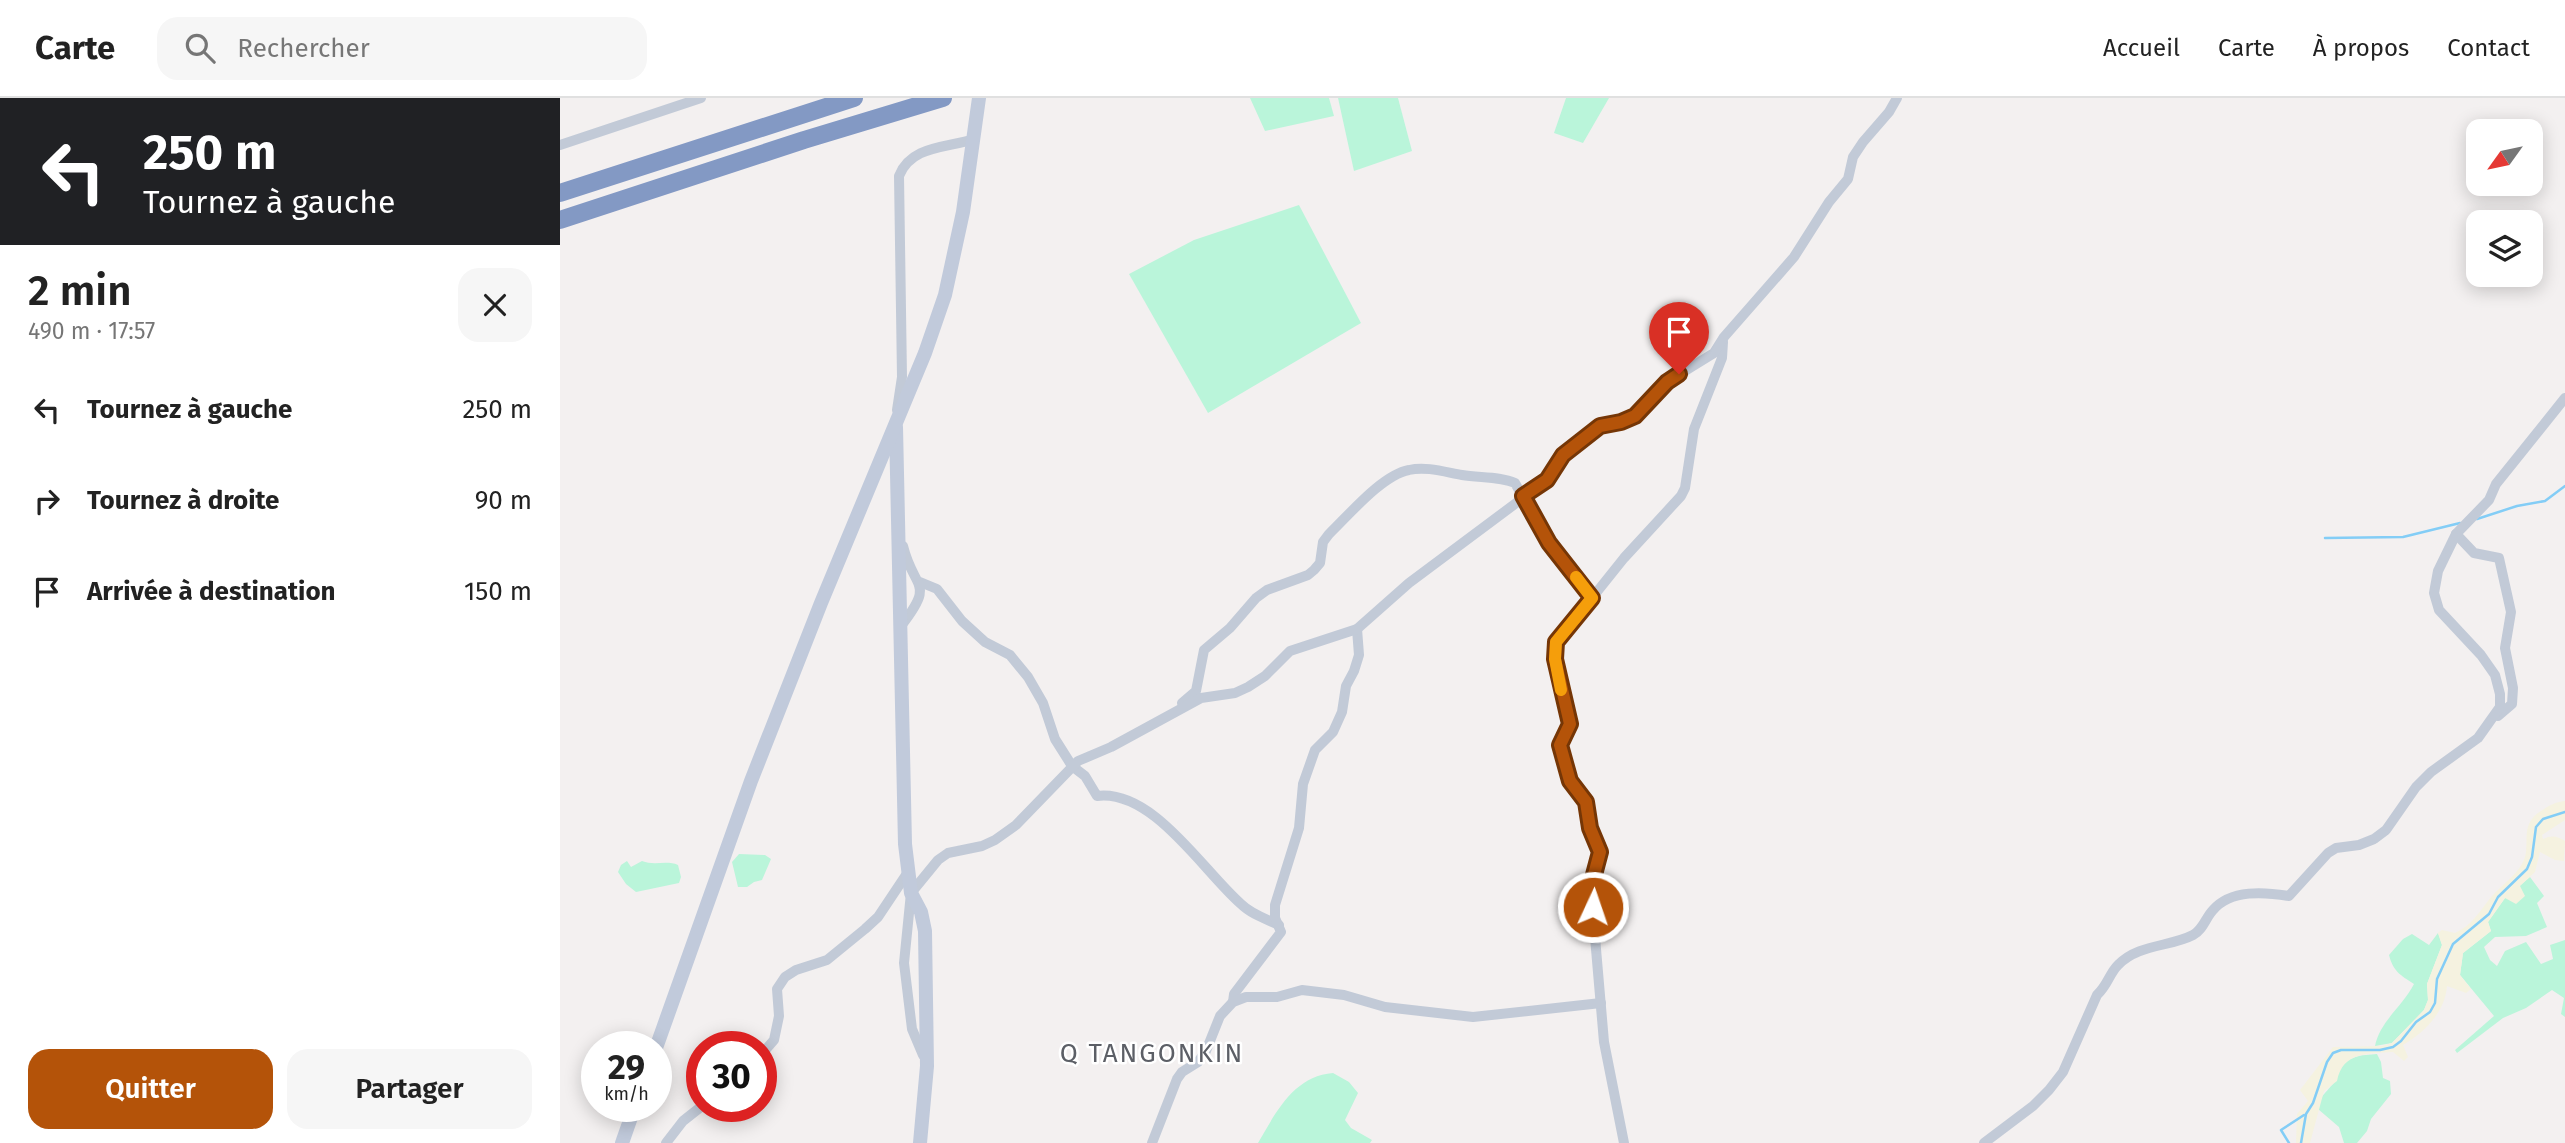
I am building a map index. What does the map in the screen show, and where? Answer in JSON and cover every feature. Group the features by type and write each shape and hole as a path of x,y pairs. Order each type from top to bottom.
{"highway":[{"path":"560,193 854,98"},
{"path":"560,220 804,140 943,98"}],"street":[{"path":"560,145 701,98"},
{"path":"662,1031 751,781 826,590 925,353 946,295 979,98"},
{"path":"911,893 923,876 948,853 982,846 996,840 1016,825 1072,766 1201,698 1235,693 1265,676 1290,652 1357,629 1409,583 1547,480 1563,455 1600,426 1635,416 1667,382 1714,353 1724,337 1794,257 1829,202 1848,179 1853,157 1897,98"},
{"path":"927,1066 912,1029 904,963 911,893 905,844 896,421 902,377 899,176 902,168 927,150 974,139"},
{"path":"1624,1143 1604,1042 1591,886 1600,852 1590,828 1586,802 1570,781 1560,745 1570,724 1555,659 1556,642 1624,558 1681,496 1694,429 1722,358 1724,337"},
{"path":"2493,721 2500,707 2495,676 2481,655 2439,610 2434,593 2438,571 2456,534 2489,500 2496,484 2565,398"},
{"path":"1174,711 1196,691 1204,650 1267,590 1308,575 1314,570 1320,563 1323,542 1329,534 1390,478 1409,470 1432,469 1516,483 1549,543 1592,598"},
{"path":"898,525 906,558 920,582 921,594 917,605 900,627"},
{"path":"1984,1143 2033,1106 2063,1072 2097,995 2108,986 2117,966 2128,957 2157,945 2194,935 2213,909 2230,897 2268,892 2289,896 2328,853 2336,848 2359,845 2386,830 2423,779 2478,738 2512,704 2513,688 2505,648 2511,612 2498,558 2474,553 2456,534"},
{"path":"920,582 937,589 962,621 985,642 1010,655 1028,677 1043,703 1055,739 1072,766 1085,776 1097,796 1127,799 1164,824 1241,905 1279,925"},
{"path":"1233,1002 1234,995 1281,932 1275,905 1299,828 1303,784 1315,750 1333,732 1342,712 1346,686 1359,655 1357,629"},
{"path":"776,1031 779,1016 777,989 785,977 796,970 827,960 865,929 878,917 908,872"},
{"path":"911,893 921,912 925,931 927,1066 920,1143"},
{"path":"1152,1143 1177,1079 1182,1072 1198,1062 1206,1051 1220,1016 1233,1002 1246,997 1277,997 1302,990 1344,995 1385,1007 1473,1017 1601,1003"},
{"path":"666,1143 686,1119"},
{"path":"622,1143 630,1122"},
{"path":"629,1143 630,1122"}],"green space":[{"path":"1250,98 1329,98 1334,116 1265,131"},
{"path":"1338,98 1398,98 1412,151 1354,171"},
{"path":"1566,98 1609,98 1583,143 1554,133"},
{"path":"1299,205 1361,323 1208,413 1129,274 1194,240"},
{"path":"739,854 765,855 771,859 762,880 747,887 738,887 732,862"},
{"path":"627,861 631,867 642,861 678,865 681,877 679,883 636,892 618,872 621,865"},
{"path":"2530,877 2544,896 2537,903 2547,927 2526,936 2495,937 2484,947 2490,960 2497,966 2505,951 2526,942 2541,964 2553,959 2550,945 2565,940 2565,1017 2561,1014 2564,998 2552,990 2526,1008 2503,1018 2457,1053 2455,1050 2494,1016 2460,975 2463,953 2491,931 2488,922 2505,898"},
{"path":"2438,933 2442,945 2427,984 2428,1000 2424,1010 2392,1043 2375,1046 2387,1021 2414,984 2398,972 2389,955 2403,939 2412,934 2429,945"},
{"path":"2377,1054 2383,1078 2390,1081 2391,1094 2371,1119 2367,1131 2357,1143 2344,1143 2339,1127 2318,1109 2320,1101 2345,1062 2360,1056"},
{"path":"1333,1073 1349,1082 1358,1093 1345,1120 1351,1128 1372,1140 1370,1143 1258,1143 1279,1108 1297,1088 1319,1076"}],"sand":[{"path":"2565,801 2565,820 2542,835 2543,839 2554,837 2565,841 2564,861 2555,860 2540,852 2535,872 2520,886 2525,896 2516,904 2505,898 2488,922 2491,931 2463,953 2460,975 2471,989 2466,993 2447,986 2438,1013 2419,1034 2403,1045 2408,1057 2404,1061 2393,1052 2358,1056 2345,1064 2337,1081 2324,1091 2310,1143 2296,1143 2297,1114 2308,1101 2300,1090 2333,1047 2382,1046 2392,1043 2424,1010 2428,1000 2427,984 2442,945 2438,933 2442,930 2455,933 2472,921 2522,864 2529,823 2550,805"}],"waterway":[{"path":"2477,519 2517,506 2545,501 2565,486"},
{"path":"2325,538 2403,537 2460,523"},
{"path":"2301,1143 2306,1114 2333,1053 2341,1050 2380,1050 2393,1047 2416,1022 2430,1012 2435,1003 2437,979 2453,944 2489,914 2498,897 2527,869 2532,857 2536,827 2543,819 2565,812"},
{"path":"2289,1143 2281,1130 2304,1115"}],"slow traffic":[{"path":"1561,690 1555,659 1556,642 1586,609 1592,598 1576,577"}],"district":[{"name":"Q TANGONKIN","path":"1152,1053"}],"route":[{"path":"1593,907 1591,886 1600,852 1590,828 1586,802 1570,781 1560,745 1570,724 1555,659 1556,642 1586,609 1592,598 1549,543 1523,496 1547,480 1563,455 1600,426 1635,416 1667,382 1679,374"}]}
